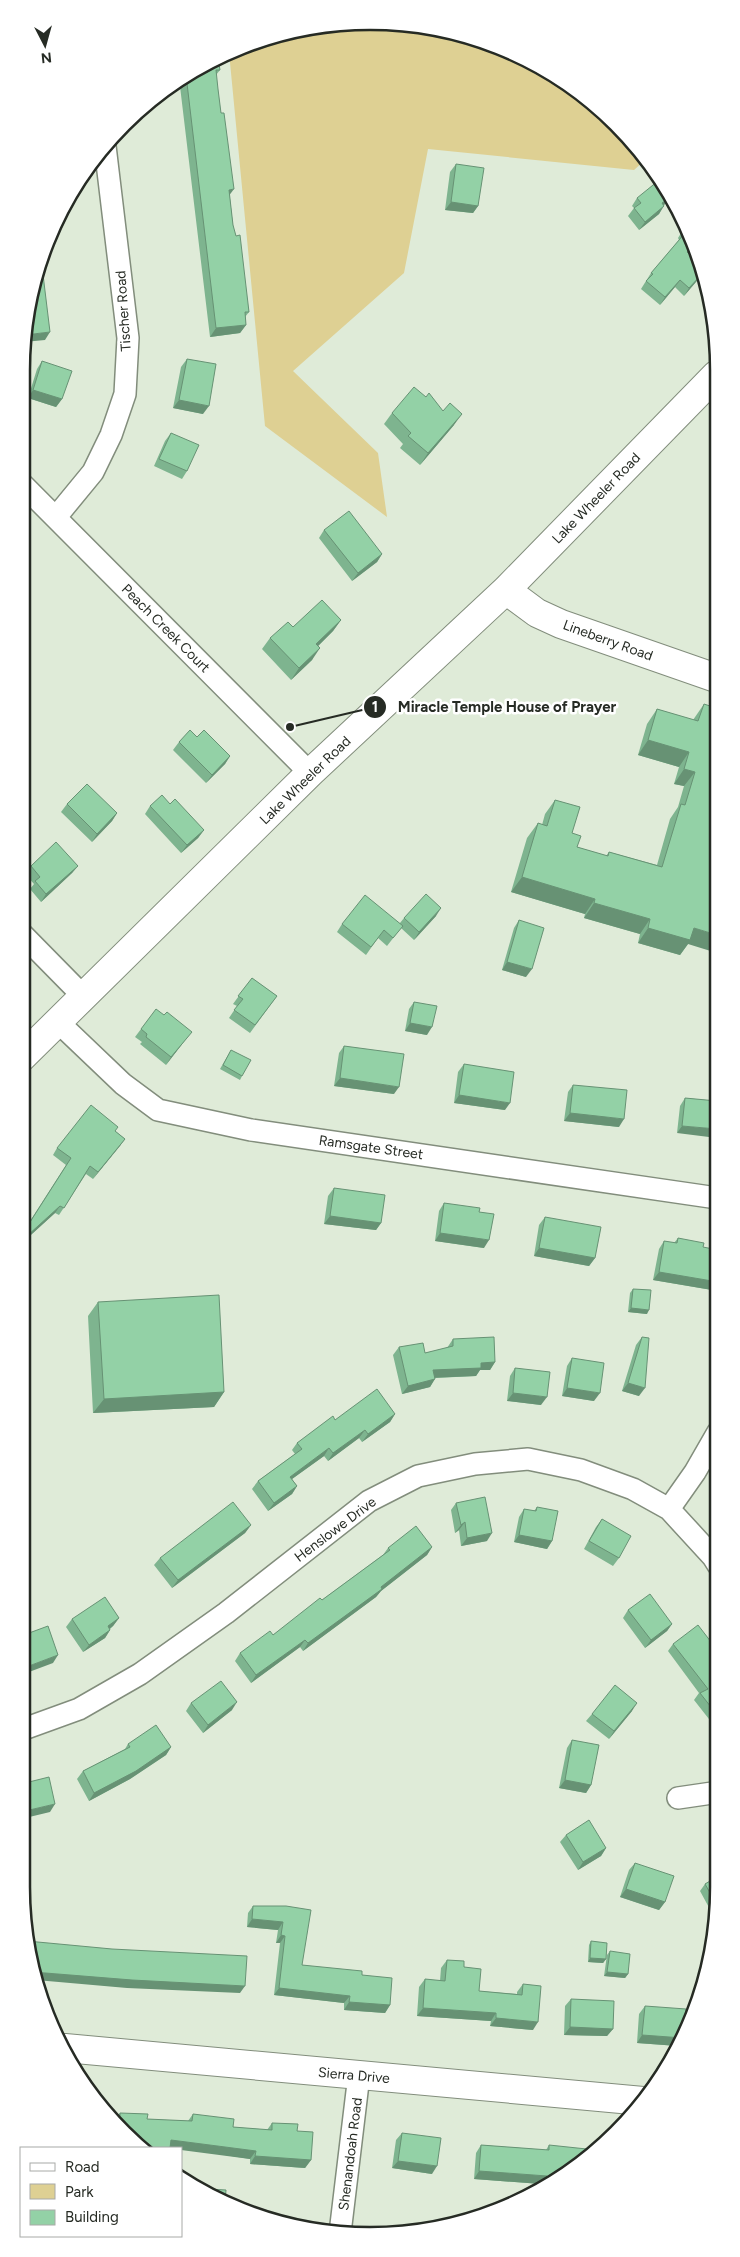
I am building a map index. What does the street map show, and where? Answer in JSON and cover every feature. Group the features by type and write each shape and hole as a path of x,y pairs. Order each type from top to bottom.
{"main road":[{"name":"Lake Wheeler Road","path":"30,1049 310,773 506,590 710,381"},
{"name":"Lineberry Road","path":"506,590 538,613 561,624 710,676"},
{"name":"Sierra Drive","path":"71,2049 634,2101"}],"street":[{"name":"Tischer Road","path":"56,517 93,472 111,435 125,394 128,338 106,156"},
{"name":"Peach Creek Court","path":"30,492 310,773"},
{"path":"30,941 83,996"},
{"name":"Ramsgate Street","path":"58,1022 123,1084 158,1110 251,1130 710,1197"},
{"path":"669,1509 695,1472 710,1446"},
{"name":"Henslowe Drive","path":"30,1727 79,1709 140,1674 226,1613 369,1501 418,1476 475,1464 528,1459 581,1470 633,1489 669,1509 710,1554"},
{"path":"678,1798 710,1793"},
{"name":"Shenandoah Road","path":"341,2225 359,2075"}],"green space":[{"path":"370,30 414,33 458,42 500,56 559,87 594,114 626,146 641,164 634,170 428,149 404,273 293,371 378,453 387,517 265,426 230,61 282,42 326,33 348,31"}],"building":[{"path":"219,65 220,70 216,70 218,89 221,113 224,113 234,189 229,190 233,225 236,236 240,235 249,312 245,312 246,325 216,328 187,84"},
{"path":"456,164 484,168 478,206 451,202"},
{"path":"655,184 665,201 662,203 664,206 645,222 634,208 641,203 637,198"},
{"path":"682,236 697,279 689,288 680,280 665,297 646,281 653,274 651,273"},
{"path":"43,277 50,332 32,334"},
{"path":"187,359 216,364 209,406 179,400"},
{"path":"42,361 72,371 62,399 33,390"},
{"path":"414,387 426,397 429,393 443,411 450,403 462,414 428,453 408,436 411,433 392,413"},
{"path":"171,433 199,445 187,471 159,459"},
{"path":"349,511 382,554 358,573 324,530"},
{"path":"322,600 341,620 316,644 320,648 299,668 270,638 288,622 293,627"},
{"path":"704,704 710,706 710,933 694,928 690,940 648,928 650,919 594,903 595,899 522,877 538,823 547,826 555,800 580,807 572,833 581,836 577,847 608,856 609,852 662,867 681,804 685,805 695,772 684,769 689,752 648,740 657,709 698,721"},
{"path":"190,730 197,737 204,730 230,756 212,775 179,742"},
{"path":"87,784 117,813 97,834 67,804"},
{"path":"162,795 170,804 175,799 204,830 187,845 150,806"},
{"path":"56,842 78,866 46,894 35,881 40,877 31,866"},
{"path":"426,894 441,908 419,932 404,918"},
{"path":"365,895 403,926 393,938 384,930 371,947 342,924"},
{"path":"519,920 544,928 532,969 507,962"},
{"path":"252,978 277,996 255,1025 234,1010 243,999 238,996"},
{"path":"414,1002 437,1006 432,1027 410,1023"},
{"path":"156,1009 164,1015 167,1012 192,1032 171,1057 146,1037 147,1034 141,1029"},
{"path":"344,1046 404,1054 399,1087 340,1078"},
{"path":"231,1050 251,1060 242,1076 223,1065"},
{"path":"464,1064 514,1072 510,1103 459,1095"},
{"path":"573,1085 627,1090 624,1119 570,1113"},
{"path":"685,1098 710,1100 710,1128 682,1126"},
{"path":"91,1105 118,1127 115,1131 125,1139 98,1172 90,1166 64,1208 60,1206 30,1233 30,1222 71,1158 57,1148"},
{"path":"334,1188 385,1195 381,1223 330,1216"},
{"path":"444,1203 480,1208 479,1212 494,1214 489,1240 440,1233"},
{"path":"545,1217 601,1227 595,1258 539,1248"},
{"path":"678,1238 704,1243 703,1247 710,1248 710,1281 659,1272 664,1241 677,1243"},
{"path":"633,1289 651,1290 649,1310 631,1308"},
{"path":"219,1295 224,1392 104,1399 98,1302"},
{"path":"494,1337 495,1362 481,1363 481,1368 433,1370 435,1379 408,1386 399,1347 423,1343 425,1353 453,1346 453,1339"},
{"path":"642,1337 649,1338 645,1388 628,1383"},
{"path":"572,1358 604,1363 600,1393 567,1388"},
{"path":"515,1368 550,1372 547,1397 513,1393"},
{"path":"377,1389 395,1414 368,1434 365,1430 333,1453 329,1448 290,1477 297,1486 274,1503 258,1481 302,1449 297,1443 333,1416 335,1420"},
{"path":"485,1497 492,1533 467,1538 465,1522 461,1525 456,1503"},
{"path":"233,1502 251,1525 178,1580 160,1558"},
{"path":"537,1507 558,1511 552,1541 519,1535 524,1509 536,1511"},
{"path":"602,1519 631,1536 619,1558 589,1541"},
{"path":"416,1526 432,1547 381,1587 382,1589 308,1643 305,1640 256,1675 240,1653 270,1631 273,1635 320,1598 322,1600 390,1550 388,1548"},
{"path":"650,1594 672,1624 651,1640 628,1610"},
{"path":"105,1597 119,1618 108,1626 110,1630 89,1645 72,1619"},
{"path":"698,1625 710,1641 710,1706 700,1693 708,1689 673,1644"},
{"path":"48,1626 58,1655 30,1666 30,1633"},
{"path":"221,1681 237,1702 208,1725 191,1703"},
{"path":"615,1685 637,1703 614,1731 592,1714"},
{"path":"156,1725 171,1747 136,1771 94,1793 83,1771 130,1747 128,1744"},
{"path":"572,1740 599,1745 591,1785 565,1780"},
{"path":"49,1777 55,1804 30,1810 30,1782"},
{"path":"589,1820 606,1848 583,1862 566,1835"},
{"path":"635,1863 674,1876 665,1902 626,1889"},
{"path":"710,1881 710,1892 705,1884"},
{"path":"253,1906 286,1906 311,1910 302,1965 362,1971 362,1975 392,1978 390,2005 349,2002 350,1996 279,1988 285,1936 281,1935 283,1922 252,1919"},
{"path":"591,1941 607,1943 606,1959 590,1958"},
{"path":"35,1942 112,1949 247,1956 245,1986 41,1973"},
{"path":"610,1951 630,1954 628,1974 607,1972"},
{"path":"447,1960 464,1961 464,1967 481,1969 479,1991 522,1995 523,1984 541,1986 538,2022 496,2018 496,2013 423,2008 425,1979 445,1981"},
{"path":"571,1999 614,2001 613,2029 570,2027"},
{"path":"645,2006 686,2009 675,2037 642,2035"},
{"path":"120,2113 148,2114 147,2119 192,2121 193,2114 234,2119 233,2127 272,2130 272,2123 298,2124 297,2131 313,2132 311,2160 255,2156 256,2151 171,2140 170,2147 151,2147 119,2116"},
{"path":"402,2133 441,2138 437,2166 398,2161"},
{"path":"481,2145 549,2150 549,2145 587,2149 547,2177 479,2171"},
{"path":"215,2189 226,2190 226,2195"}],"place":[{"name":"Miracle Temple House of Prayer","path":"290,727"}]}
